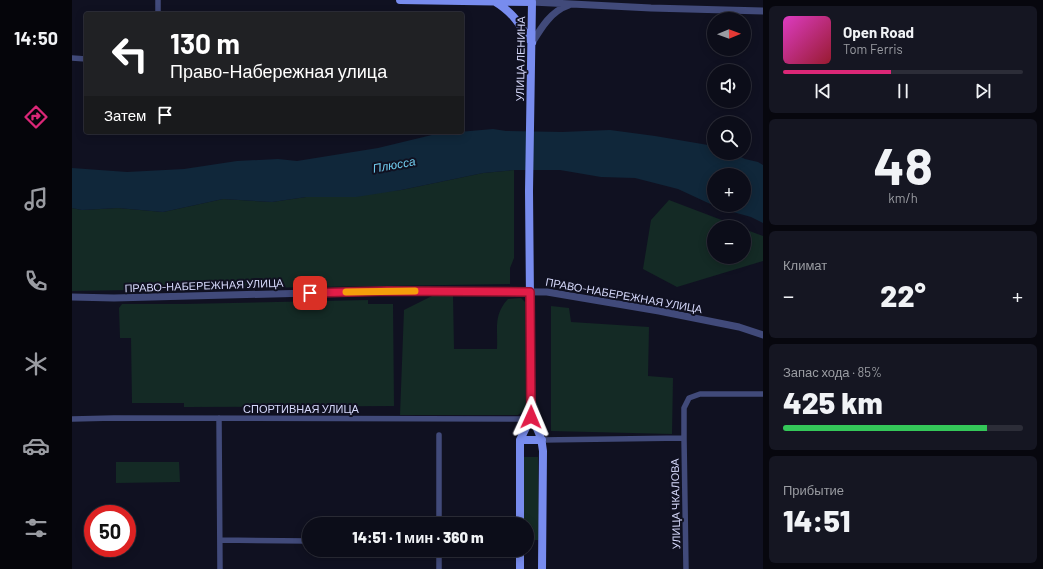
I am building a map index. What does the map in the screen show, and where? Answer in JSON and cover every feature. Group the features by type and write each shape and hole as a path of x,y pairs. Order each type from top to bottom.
{"main road":[{"path":"400,0 532,2"},
{"path":"493,1 510,12 516,18 532,42"},
{"name":"УЛИЦА ЛЕНИНА","path":"530,292 529,191 532,2"},
{"path":"520,517 520,440 531,417 530,292"},
{"path":"531,417 542,440 542,569"},
{"path":"520,440 542,440"},
{"path":"520,557 520,569"}],"street":[{"path":"158,0 158,12"},
{"path":"532,2 763,11"},
{"path":"532,42 553,14 561,8 571,4"},
{"path":"72,58 84,59"},
{"name":"ПРАВО-НАБЕРЕЖНАЯ УЛИЦА","path":"72,297 114,298 387,291 547,292 659,311 739,327 763,335"},
{"name":"УЛИЦА ЧКАЛОВА","path":"686,569 684,408 689,398 700,394 763,394"},
{"name":"СПОРТИВНАЯ УЛИЦА","path":"72,419 531,417"},
{"path":"219,418 220,569"},
{"path":"439,435 439,517"},
{"path":"542,440 684,438"},
{"path":"220,540 302,541"},
{"path":"439,557 439,569"}],"green space":[{"path":"514,170 514,258 510,268 510,284 72,291 72,208 82,210 118,208 163,212 223,199 272,202 306,197 401,190 483,173"},
{"path":"669,200 722,220 707,220 707,264 751,264 751,232 763,236 763,261 677,287 643,269 651,220"},
{"path":"432,296 453,296 454,349 497,349 497,322 503,305 508,299 521,298 525,302 526,409 518,415 400,415 404,310"},
{"path":"368,300 368,304 393,304 394,406 184,407 184,403 132,403 131,338 120,338 119,308 122,304"},
{"path":"551,306 569,308 571,322 649,327 648,376 673,378 672,434 551,431"},
{"path":"524,457 538,457 539,540 534,540 534,517 524,517"},
{"path":"116,462 179,462 180,482 116,483"}],"water":[{"name":"Плюсса","path":"493,129 506,131 562,132 610,130 707,145 707,160 749,160 763,165 763,223 751,217 733,212 751,212 751,168 707,168 707,202 678,189 635,178 601,177 560,170 514,170 483,173 401,190 356,197 306,197 272,202 223,199 163,212 118,208 82,210 72,208 72,168 127,172 184,169 237,161 278,159 297,161 378,148 436,134 464,134 464,132"}],"slow traffic":[{"path":"346,292 415,291"}],"route":[{"path":"310,293 387,291 530,292 531,417"}]}
